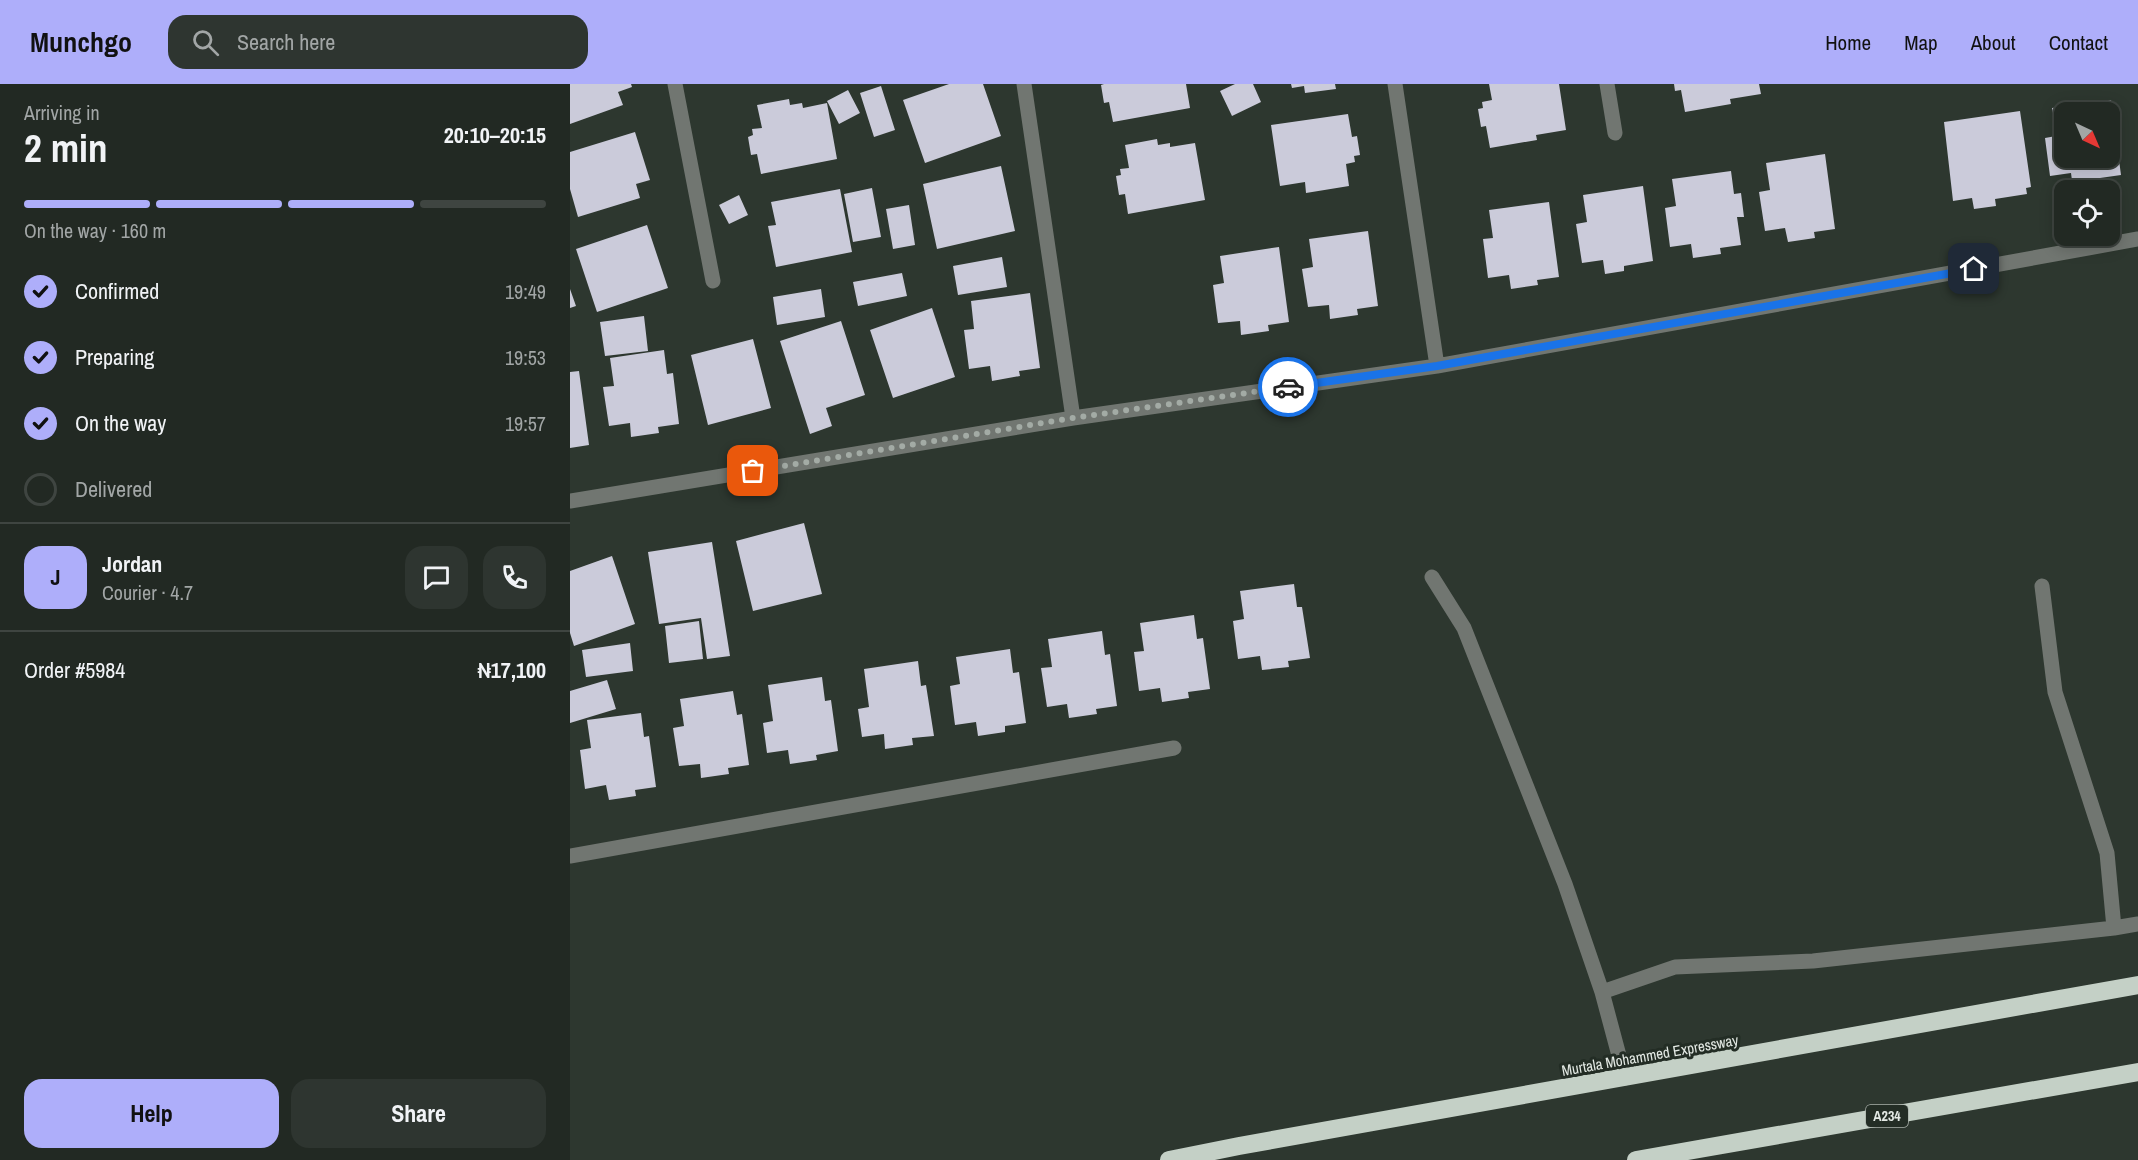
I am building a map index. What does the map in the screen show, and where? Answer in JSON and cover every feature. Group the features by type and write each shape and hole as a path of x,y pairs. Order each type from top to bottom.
{"highway":[{"name":"Murtala Mohammed Expressway","path":"1169,1160 2138,986"},
{"name":"A234","path":"1636,1160 2138,1072"}],"street":[{"path":"675,84 713,281"},
{"path":"1024,84 1073,418"},
{"path":"1395,84 1437,366"},
{"path":"1607,84 1615,133"},
{"path":"570,501 1073,418 1437,366 2138,239"},
{"path":"1432,577 1464,628 1565,884 1602,992 1625,1078"},
{"path":"2042,586 2055,692 2107,853 2114,928"},
{"path":"570,856 1174,748"},
{"path":"1602,992 1675,967 1813,961 2138,924"}],"building":[{"path":"570,84 631,84 632,87 618,92 623,105 570,124"},
{"path":"949,84 983,84 1001,136 925,163 903,100"},
{"path":"1186,84 1190,108 1113,122 1109,102 1104,103 1101,85"},
{"path":"1235,84 1253,84 1261,102 1232,116 1220,91"},
{"path":"1291,84 1335,84 1336,89 1305,93 1304,86 1292,88"},
{"path":"1489,84 1559,84 1566,130 1536,135 1537,140 1490,148 1486,126 1481,127 1478,109 1483,108 1482,102 1492,100"},
{"path":"1674,84 1759,84 1761,94 1730,99 1731,104 1685,112 1681,90 1675,91"},
{"path":"881,86 895,130 874,137 860,93"},
{"path":"848,90 860,113 839,124 827,101"},
{"path":"789,99 790,105 802,103 803,108 827,103 837,159 761,174 757,154 751,155 748,137 753,135 752,129 762,128 757,105"},
{"path":"2020,111 2031,187 2026,188 2027,194 1995,199 1996,206 1974,209 1972,198 1953,201 1944,122"},
{"path":"1348,114 1352,137 1357,136 1360,155 1354,156 1355,162 1346,164 1349,186 1306,193 1305,182 1280,186 1271,125"},
{"path":"635,132 650,180 636,184 640,198 578,217 570,189 570,152"},
{"path":"2054,136 2054,168 2120,168 2121,175 2100,178 2100,180 2072,180 2071,173 2050,176 2045,138"},
{"path":"1157,139 1158,145 1170,143 1170,147 1195,143 1205,200 1128,214 1125,194 1119,195 1116,176 1121,175 1120,169 1129,168 1125,145"},
{"path":"1825,154 1835,229 1814,232 1815,238 1788,242 1785,228 1765,231 1759,192 1770,190 1766,163"},
{"path":"1001,166 1015,231 937,249 923,184"},
{"path":"1731,171 1734,194 1741,193 1744,217 1737,217 1741,245 1720,248 1721,254 1693,258 1691,244 1670,247 1665,208 1676,206 1672,179"},
{"path":"1643,186 1653,261 1624,266 1624,271 1605,274 1603,260 1582,263 1576,224 1587,222 1583,195"},
{"path":"872,188 881,237 853,242 844,194"},
{"path":"840,189 852,252 776,267 768,226 776,225 771,202"},
{"path":"739,195 748,215 729,224 719,205"},
{"path":"1549,202 1559,277 1537,280 1538,285 1511,289 1509,275 1488,278 1483,239 1493,238 1489,210"},
{"path":"909,205 915,245 893,249 886,209"},
{"path":"647,225 668,288 597,312 576,249"},
{"path":"1368,231 1378,306 1357,309 1358,315 1330,319 1329,305 1308,307 1302,269 1313,267 1309,239"},
{"path":"1279,247 1289,322 1268,325 1269,331 1241,335 1240,321 1218,323 1213,285 1224,283 1220,256"},
{"path":"1002,257 1007,287 958,295 953,266"},
{"path":"902,273 907,296 858,306 853,282"},
{"path":"570,289 576,306 570,308"},
{"path":"821,289 825,317 777,325 773,297"},
{"path":"1030,293 1040,368 1019,371 1020,376 992,381 990,366 969,369 964,330 974,329 971,301"},
{"path":"932,308 955,377 893,398 870,330"},
{"path":"644,316 648,351 605,356 600,322"},
{"path":"841,321 865,395 826,408 832,426 810,434 780,341"},
{"path":"753,339 771,408 708,425 691,355"},
{"path":"664,350 667,374 673,373 679,424 658,427 659,433 631,437 630,423 609,426 603,387 614,386 610,358"},
{"path":"579,371 589,445 570,448 570,372"},
{"path":"804,523 822,594 753,611 736,541"},
{"path":"712,542 730,656 707,659 701,618 659,624 648,552"},
{"path":"612,556 635,624 574,646 570,633 570,571"},
{"path":"1294,584 1297,607 1302,607 1310,658 1288,661 1289,667 1262,670 1260,656 1238,659 1233,621 1244,619 1240,591"},
{"path":"1194,615 1197,639 1203,638 1210,689 1188,692 1189,698 1162,702 1160,688 1139,691 1134,652 1144,651 1140,623"},
{"path":"699,621 703,659 669,663 665,626"},
{"path":"1102,631 1105,655 1110,654 1117,706 1096,709 1097,714 1069,718 1067,704 1047,707 1041,668 1052,667 1048,639"},
{"path":"630,643 633,671 586,677 582,650"},
{"path":"1010,649 1013,673 1019,672 1026,723 1005,726 1005,732 978,736 976,722 955,725 950,686 960,684 956,657"},
{"path":"918,661 921,686 926,685 934,736 912,738 913,745 885,749 884,734 862,737 858,709 869,707 864,669"},
{"path":"822,677 825,701 831,700 838,751 816,755 817,760 790,764 788,750 767,753 763,723 773,721 768,685"},
{"path":"607,680 616,709 570,723 570,691"},
{"path":"733,691 737,715 742,714 749,765 728,768 729,774 701,778 700,764 679,766 673,728 684,726 680,699"},
{"path":"641,713 644,737 649,736 656,787 635,790 636,796 609,800 606,785 585,789 580,750 591,748 587,720"}],"way so far":[{"path":"753,471 1073,418 1288,387"}],"route":[{"path":"1288,387 1437,366 1974,269"}]}
